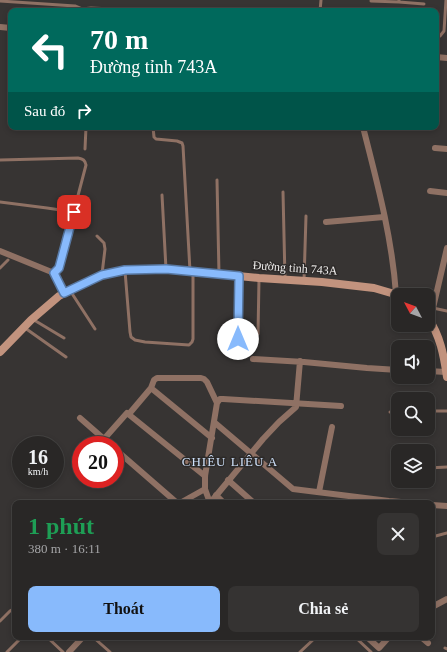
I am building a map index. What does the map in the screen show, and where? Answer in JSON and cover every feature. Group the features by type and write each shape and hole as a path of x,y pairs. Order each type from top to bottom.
{"main road":[{"name":"Đường tỉnh 743A","path":"0,352 33,318 67,292 102,275 125,270 166,269 259,278 359,285 391,293"},
{"path":"435,329 440,342 447,374"}],"street":[{"path":"364,130 384,217 396,288"},
{"path":"435,148 447,149"},
{"path":"430,191 447,193"},
{"path":"326,222 384,217"},
{"path":"435,300 444,277 447,248"},
{"path":"0,252 54,273 67,292"},
{"path":"252,359 391,370"},
{"path":"212,500 251,453 279,422 294,409 296,403 300,362"},
{"path":"435,372 447,374"},
{"path":"107,436 127,413 129,414 151,388 154,380 157,378 204,378 217,403 205,476 205,489 209,500"},
{"path":"151,388 212,438"},
{"path":"217,403 220,399 223,399 341,406"},
{"path":"129,414 205,476"},
{"path":"80,418 101,436"},
{"path":"214,422 293,488 381,500"},
{"path":"320,492 332,427"},
{"path":"124,457 174,500"},
{"path":"228,480 251,500"},
{"path":"185,500 205,489"},
{"path":"216,495 221,500"},
{"path":"435,504 447,506"},
{"path":"435,606 447,600"},
{"path":"70,652 80,640"},
{"path":"370,640 381,650 387,640"},
{"path":"425,640 428,643"}],"lane":[{"path":"439,36 444,31 446,0"},
{"path":"0,1 75,6 78,8"},
{"path":"371,1 399,1 424,4"},
{"path":"85,149 86,130"},
{"path":"125,270 131,338 145,342 189,344 192,342 191,271 183,146 182,143 177,141 156,139 154,137 153,130"},
{"path":"0,160 70,158 83,159 86,162 59,268 54,273"},
{"path":"217,180 220,274"},
{"path":"282,192 285,279"},
{"path":"162,195 166,269"},
{"path":"0,202 74,212"},
{"path":"304,281 306,216"},
{"path":"97,236 104,243 105,249 102,275"},
{"path":"0,268 8,260"},
{"path":"238,339 239,276"},
{"path":"258,334 259,278"},
{"path":"67,292 94,329"},
{"path":"435,309 447,311"},
{"path":"33,318 64,338"},
{"path":"24,327 66,357"},
{"path":"435,411 447,411"},
{"path":"435,468 447,467"},
{"path":"435,536 447,533"},
{"path":"0,621 12,610"},
{"path":"7,652 19,640"},
{"path":"50,640 63,652"},
{"path":"96,640 110,652"},
{"path":"300,652 313,640"},
{"path":"358,640 371,652"}],"district":[{"name":"CHIÊU LIÊU A","path":"230,461"}],"route":[{"path":"74,212 59,268 54,273 64,293 102,275 125,270 166,269 239,276 238,339"}]}
